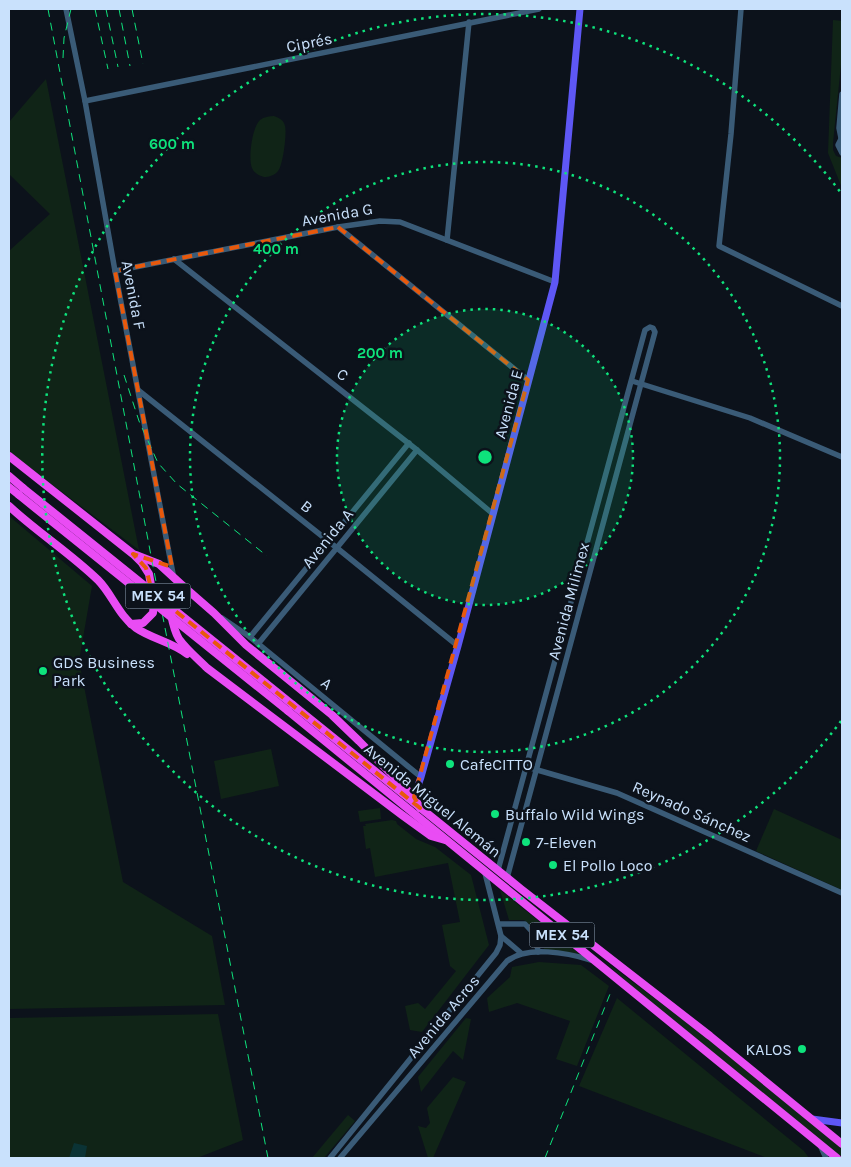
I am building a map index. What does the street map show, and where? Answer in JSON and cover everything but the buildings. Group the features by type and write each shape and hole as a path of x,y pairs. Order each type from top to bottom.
{"highway":[{"path":"9,456 142,563 148,574 154,608 153,613 147,620 140,624 132,624"},
{"name":"Avenida Miguel Alemán","path":"9,476 291,708 485,874 596,961 837,1158"},
{"name":"Avenida Miguel Alemán","path":"9,487 710,1036 842,1144"},
{"path":"9,506 94,576 132,624 180,649 431,836 445,840"},
{"path":"133,554 159,564 173,576 179,586 214,613 246,645 346,728 414,797 420,808"},
{"path":"179,586 172,590 169,598 175,632 185,646 207,668"}],"main road":[{"name":"Avenida E","path":"414,797 458,646 555,282 580,9"},
{"path":"812,1120 842,1123"}],"street":[{"name":"Avenida F","path":"66,9 85,101 173,576"},
{"name":"Ciprés","path":"85,101 538,9"},
{"path":"741,9 732,134 719,246 842,306"},
{"path":"447,240 469,22"},
{"path":"842,94 839,128 842,138 838,147 842,153"},
{"name":"Avenida G","path":"115,271 338,227 394,220 555,282"},
{"path":"338,227 528,380"},
{"name":"C","path":"174,259 417,450 493,514"},
{"name":"Avenida Milimex","path":"498,870 645,330 650,327 655,332 507,878"},
{"path":"632,381 750,418 842,457"},
{"name":"B","path":"138,390 458,646"},
{"name":"Avenida A","path":"250,637 408,443"},
{"name":"Avenida A","path":"258,644 417,450"},
{"path":"373,487 382,493"},
{"path":"159,564 169,552"},
{"name":"A","path":"214,613 250,637 421,777"},
{"name":"Reynado Sánchez","path":"527,767 617,793 842,894"},
{"path":"485,874 501,936 521,953 538,952 581,957 596,961"},
{"path":"499,924 525,924 536,936 538,952"},
{"name":"Avenida Acros","path":"330,1158 496,953 500,945 501,936"},
{"name":"Avenida Acros","path":"340,1158 507,961 521,953"},
{"path":"472,983 482,991"},
{"path":"455,1004 464,1012"},
{"path":"820,1145 826,1158"}],"highlighted area":[{"path":"338,227 528,380 414,797 420,808 152,592 146,568 133,554 172,567 115,271"}],"shaded area":[{"path":"833,20 842,21 842,55 833,150 836,156 842,158 842,188 828,153"},
{"path":"46,79 139,550 9,452 9,251 50,214 9,174 9,122"},
{"path":"274,116 284,124 284,149 278,171 275,174 264,177 257,174 252,168 250,158 252,143 255,129 260,120"},
{"path":"9,516 92,586 79,661 123,882 212,936 225,1005 9,1009"},
{"path":"271,749 279,786 221,799 214,761"},
{"path":"380,808 381,819 360,822 358,811"},
{"path":"774,809 842,840 842,890 756,851"},
{"path":"396,821 397,824 416,839 435,847 471,875 489,945 422,1032 410,1030 405,1006 418,1003 425,1009 456,971 450,966 442,925 460,922 448,863 375,877 370,848 366,849 363,826 366,826 365,824"},
{"path":"500,890 580,954 544,949 542,934 524,920 509,920"},
{"path":"603,960 697,1030 842,1147 842,1158 643,997"},
{"path":"539,962 581,965 609,986 577,1066 556,1059 570,1021 517,1003 489,1012 487,998 510,977 512,967"},
{"path":"617,998 804,1151 809,1158 767,1158 579,1086"},
{"path":"218,1014 243,1140 197,1158 9,1158 9,1018"},
{"path":"466,1018 471,1019 463,1060 453,1051 421,1092 418,1077"},
{"path":"453,1077 466,1082 433,1158 428,1158 418,1126 426,1128 430,1123 427,1108"},
{"path":"348,1115 355,1121 324,1158 312,1158"},
{"path":"74,1143 87,1146 85,1158 69,1158"}],"railway":[{"path":"48,9 152,561 268,1158"},
{"path":"63,58 64,38 71,9"},
{"path":"95,9 108,69"},
{"path":"106,9 118,67"},
{"path":"119,9 130,66"},
{"path":"132,9 143,64"},
{"path":"124,375 139,421 158,463 177,484 267,556"},
{"path":"545,1158 610,994"}],"place":[{"name":"GDS Business Park","path":"43,671"},
{"name":"CafeCITTO","path":"450,764"},
{"name":"Buffalo Wild Wings","path":"495,814"},
{"name":"7-Eleven","path":"526,842"},
{"name":"El Pollo Loco","path":"553,865"},
{"name":"KALOS","path":"802,1049"}]}
